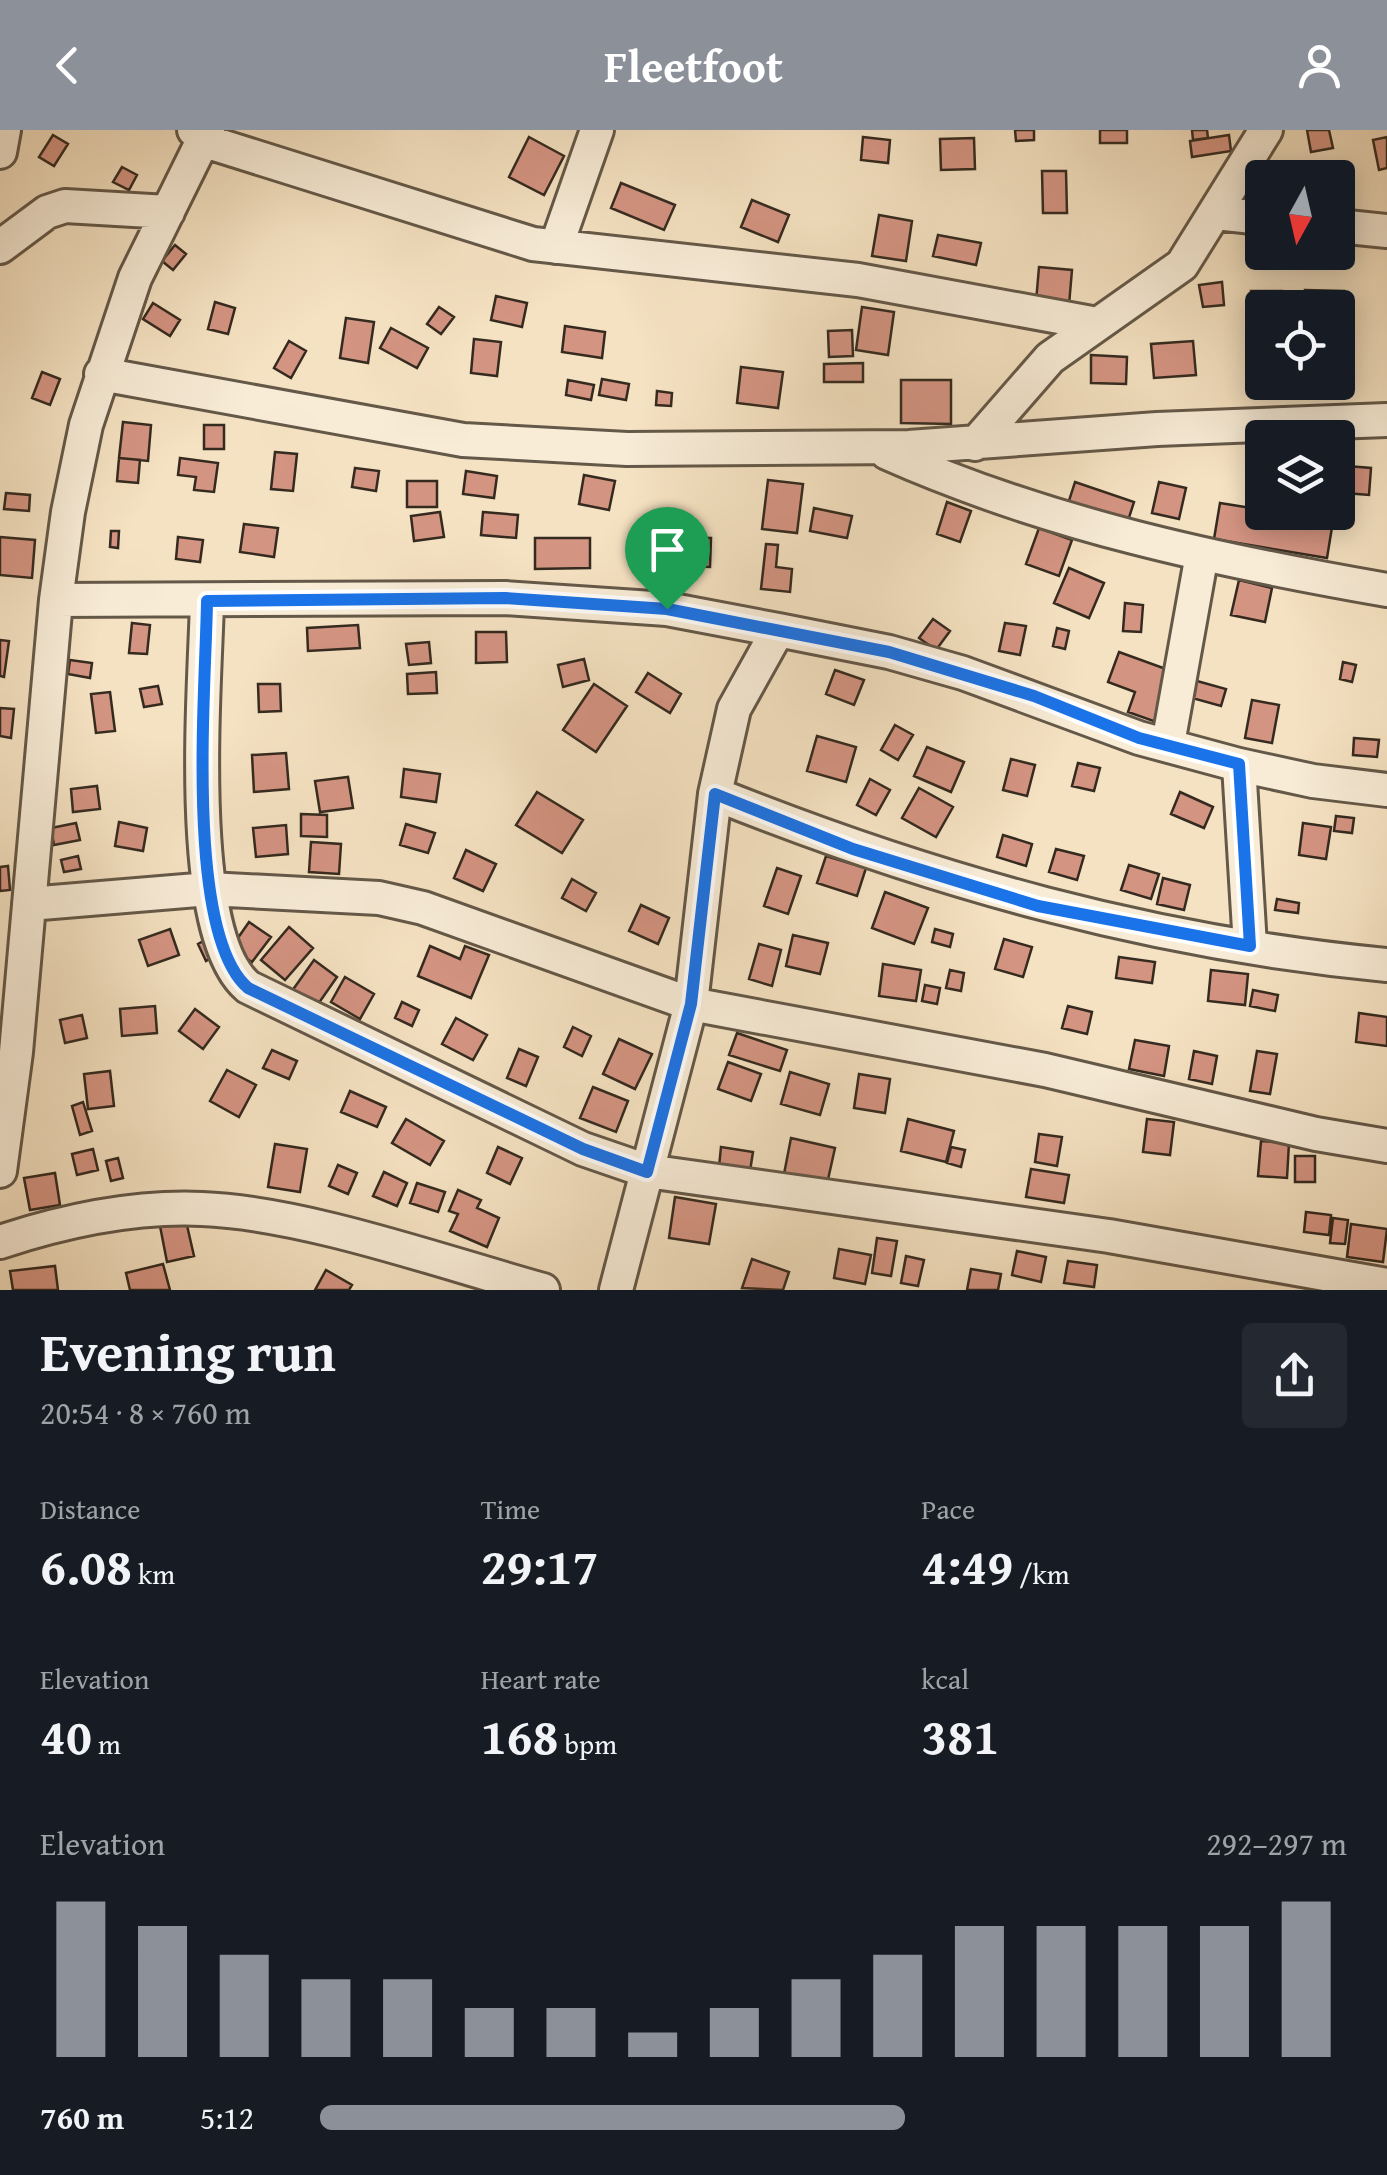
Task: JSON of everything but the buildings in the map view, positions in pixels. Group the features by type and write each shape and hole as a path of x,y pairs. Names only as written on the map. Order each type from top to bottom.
{"street":[{"path":"0,152 4,130"},
{"path":"556,247 596,130"},
{"path":"975,444 1040,367 1182,264 1266,130"},
{"path":"0,1171 68,512 100,374 136,278 202,134 532,244 858,280 1097,324"},
{"path":"0,247 47,212 66,206 168,212"},
{"path":"1216,213 1245,216"},
{"path":"1355,228 1387,231"},
{"path":"100,374 463,440 694,451 975,444 1157,428 1387,420"},
{"path":"876,448 968,488 1108,532 1387,590"},
{"path":"1168,744 1202,554"},
{"path":"56,600 505,598 667,609 889,652 1239,764 1387,790"},
{"path":"207,601 204,806 209,889 224,957 233,975 248,988 583,1149 647,1172 1109,1236 1387,1285"},
{"path":"616,1290 691,1004 715,794 734,709 778,630"},
{"path":"1239,764 1250,946"},
{"path":"715,794 853,849 1038,906 1250,946 1387,965"},
{"path":"29,904 209,889 402,902 691,1004 1045,1070 1316,1134 1387,1146"},
{"path":"0,1242 116,1214 203,1209 334,1234 543,1290"}],"route":[{"path":"505,598 667,609 889,652 1034,696 1139,738 1239,764 1250,946 1038,906 853,849 715,794 691,1004 647,1172 583,1149 355,1042 248,988 233,975 224,957 209,889 204,806 207,601 505,598"}]}
